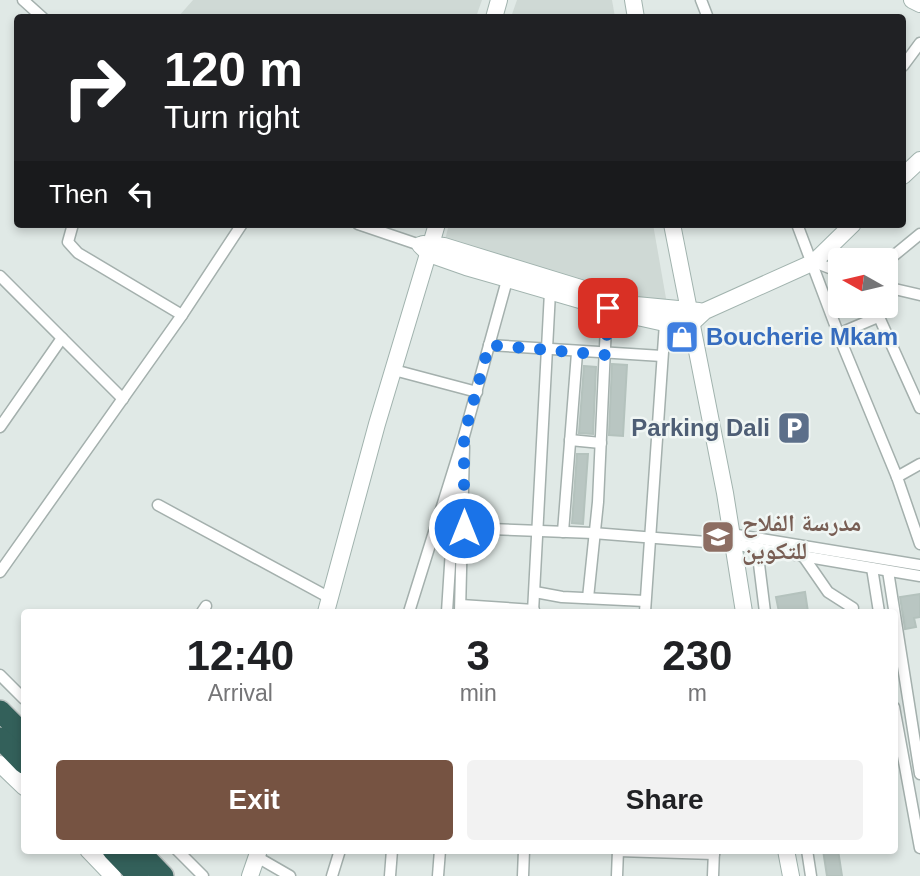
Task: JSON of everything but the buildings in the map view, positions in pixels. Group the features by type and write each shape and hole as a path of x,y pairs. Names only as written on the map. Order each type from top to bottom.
{"highway":[{"path":"0,711 10,752"},
{"path":"117,854 138,876"},
{"path":"142,854 163,876"}],"street":[{"path":"23,0 39,14"},
{"path":"912,0 920,4"},
{"path":"906,62 920,43"},
{"path":"72,228 68,242 78,253 182,315"},
{"path":"0,572 240,228"},
{"path":"370,228 608,302 665,323 694,315 814,262 849,228"},
{"path":"158,505 328,605 427,247 435,228"},
{"path":"673,228 694,315 744,609"},
{"path":"799,228 814,262 838,334 897,477 920,544"},
{"path":"898,252 920,234"},
{"path":"814,262 828,267"},
{"path":"509,273 550,292 694,315"},
{"path":"411,609 426,551 477,392 509,273"},
{"path":"0,275 123,399"},
{"path":"898,290 920,295"},
{"path":"533,609 550,292"},
{"path":"588,598 598,502 608,302"},
{"path":"838,334 866,318"},
{"path":"879,318 920,408"},
{"path":"535,592 645,607 665,323"},
{"path":"0,427 62,338"},
{"path":"489,345 606,355 662,356"},
{"path":"563,532 578,353"},
{"path":"394,370 477,392"},
{"path":"461,609 464,436"},
{"path":"570,440 601,443"},
{"path":"447,609 457,456"},
{"path":"897,477 920,464"},
{"path":"464,528 732,539 920,576"},
{"path":"732,539 757,548 920,565"},
{"path":"757,548 765,609"},
{"path":"426,551 450,556"},
{"path":"801,552 828,592 853,608"},
{"path":"872,568 879,609"},
{"path":"888,571 894,609"},
{"path":"898,633 920,769 900,768"},
{"path":"0,675 21,696"},
{"path":"898,748 900,768 919,841"},
{"path":"10,752 21,780"},
{"path":"92,854 113,876"},
{"path":"181,854 203,876"},
{"path":"250,876 258,854 290,876"},
{"path":"331,876 339,854"},
{"path":"390,876 392,854"},
{"path":"438,876 440,854"},
{"path":"523,876 524,854"},
{"path":"617,876 618,854"},
{"path":"713,876 714,854"},
{"path":"787,854 790,876"},
{"path":"808,854 811,876"}],"shaded area":[{"path":"193,0 482,0 477,14 181,14"},
{"path":"517,0 612,0 614,14 512,14"},
{"path":"448,228 654,228 667,304 444,244"}],"place":[{"name":"Boucherie Mkam","path":"682,337"},
{"name":"Parking Dali","path":"794,428"},
{"name":"مدرسة الفلاح للتكوين","path":"718,537"}],"route":[{"path":"464,528 464,436 489,345 606,355 608,308"}]}
